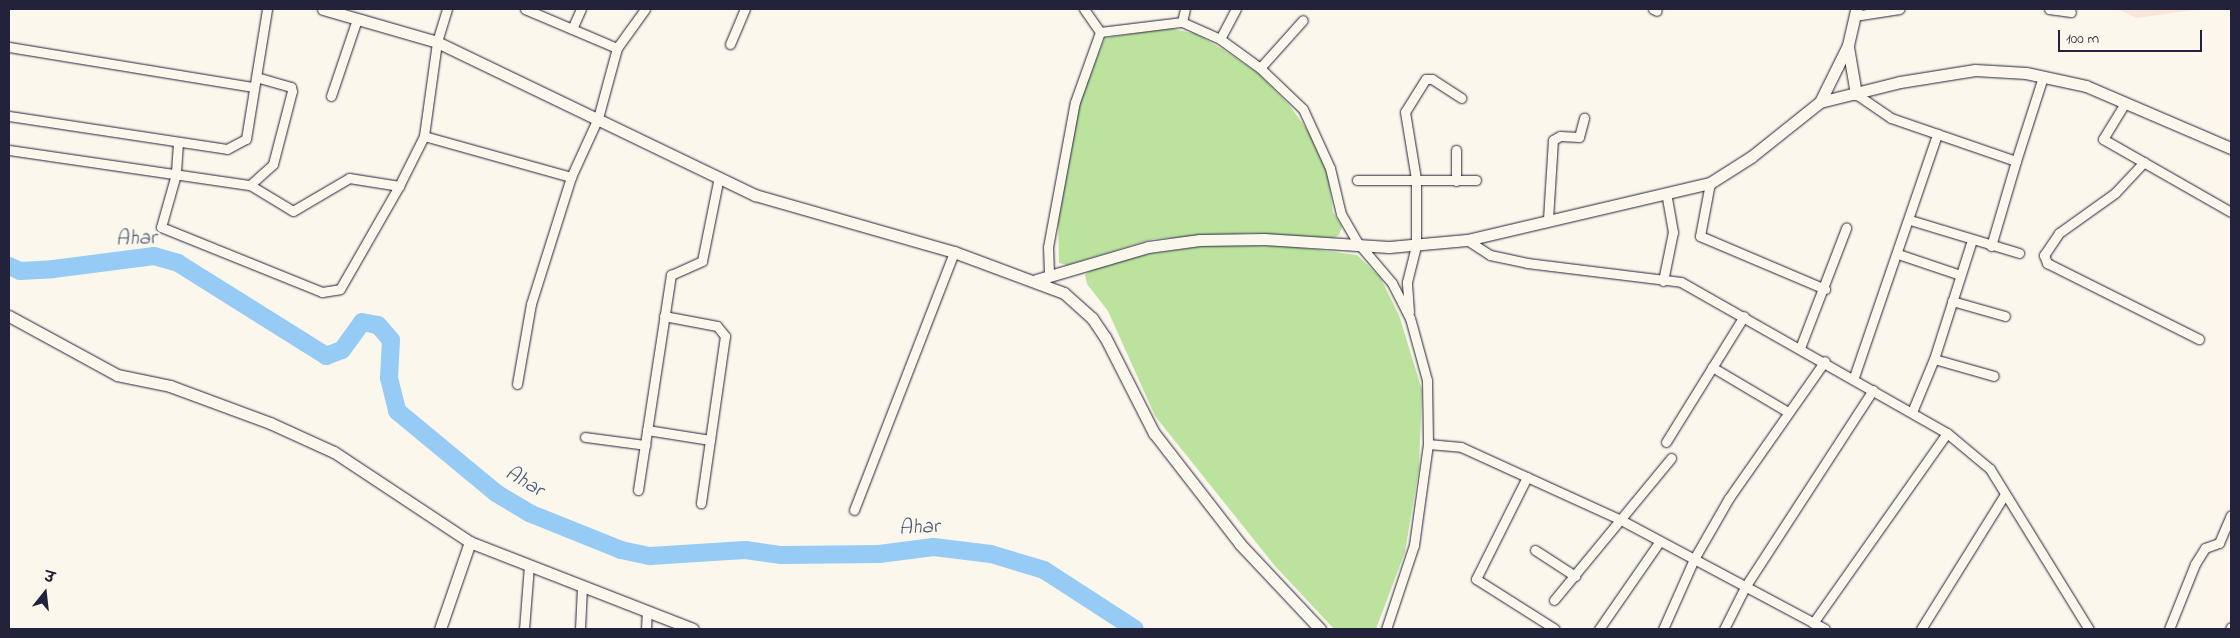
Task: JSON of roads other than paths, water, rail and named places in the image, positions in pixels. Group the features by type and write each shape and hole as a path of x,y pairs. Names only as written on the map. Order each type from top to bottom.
{"street":[{"path":"9,116 227,149 246,139 267,9"},
{"path":"323,9 437,42 756,195 954,252 1036,280 1064,293 1092,318 1154,434 1240,544 1318,629"},
{"path":"178,143 176,174 161,227 322,292 340,289 399,186 424,136 437,42 446,9"},
{"path":"525,9 535,11 617,48"},
{"path":"572,29 581,9"},
{"path":"517,384 531,304 571,177 598,118 617,48 645,9"},
{"path":"730,44 745,9"},
{"path":"1084,9 1100,32"},
{"path":"1182,22 1185,9"},
{"path":"1220,39 1236,9"},
{"path":"1036,280 1050,274 1148,247 1200,240 1416,246 1467,240 1710,184 1751,157 1820,102 1848,45 1856,13 1899,9"},
{"path":"2049,9 2070,12"},
{"path":"331,96 357,19"},
{"path":"1260,68 1303,20"},
{"path":"1100,32 1182,22 1220,39 1260,68 1303,109 1330,168 1341,214 1358,243 1392,283 1410,318"},
{"path":"1050,274 1048,247 1075,102 1100,32"},
{"path":"1848,45 1856,94 1891,118 2016,161"},
{"path":"9,47 254,88"},
{"path":"1820,102 1975,70 2043,77 2086,86 2231,148"},
{"path":"250,185 267,173 276,158 292,91 291,87 256,77"},
{"path":"1991,246 2043,77"},
{"path":"1386,629 1414,545 1428,444 1427,380 1410,318 1407,282 1416,246 1416,179 1404,112 1426,79 1462,98"},
{"path":"2125,103 2103,139 2231,212"},
{"path":"1548,220 1553,140 1560,136 1579,137 1584,118"},
{"path":"1854,377 1910,220 1937,134"},
{"path":"424,136 571,177"},
{"path":"9,150 250,185 293,211 349,178 399,186"},
{"path":"1456,150 1456,181"},
{"path":"2144,162 2115,193 2059,233 2044,255 2047,263 2199,339"},
{"path":"638,490 670,275 702,261 719,177"},
{"path":"1357,180 1476,180"},
{"path":"1710,184 1700,236 1825,289"},
{"path":"1663,281 1673,232 1666,194"},
{"path":"1910,220 2019,253"},
{"path":"1800,348 1825,289 1846,228"},
{"path":"1467,240 1490,255 1527,263 1568,265 1663,281 1681,282 1826,361 1948,432 1990,469 2089,629"},
{"path":"1912,412 1934,359 1972,240"},
{"path":"854,510 954,252"},
{"path":"1898,254 1960,274"},
{"path":"1952,300 2005,316"},
{"path":"9,316 117,374 170,386 270,423 334,452 470,542 693,629"},
{"path":"664,316 723,328 701,502"},
{"path":"1666,442 1744,316"},
{"path":"1934,359 1994,376"},
{"path":"1663,629 1694,559 1729,498 1788,412 1826,361"},
{"path":"1712,367 1788,412"},
{"path":"1724,629 1745,587 1873,390"},
{"path":"647,430 710,440"},
{"path":"1813,623 1948,432"},
{"path":"585,437 645,445"},
{"path":"1428,444 1461,447 1621,520 1825,629"},
{"path":"1554,600 1671,458"},
{"path":"1527,478 1476,579 1555,629"},
{"path":"1922,629 2005,494"},
{"path":"2169,629 2195,564 2205,548 2219,544 2231,515"},
{"path":"1599,629 1660,541"},
{"path":"440,629 470,542"},
{"path":"1535,550 1575,576"},
{"path":"524,629 529,565"},
{"path":"580,629 582,586"},
{"path":"646,629 647,611"}],"waterway":[{"name":"Ahar","path":"9,266 20,271 53,269 154,256 178,263 326,356 342,350 362,322 378,325 391,340 389,378 397,411 496,493 529,513 621,550 650,556 745,550 782,555 879,554 934,547 991,554 1044,570 1135,629"}]}
